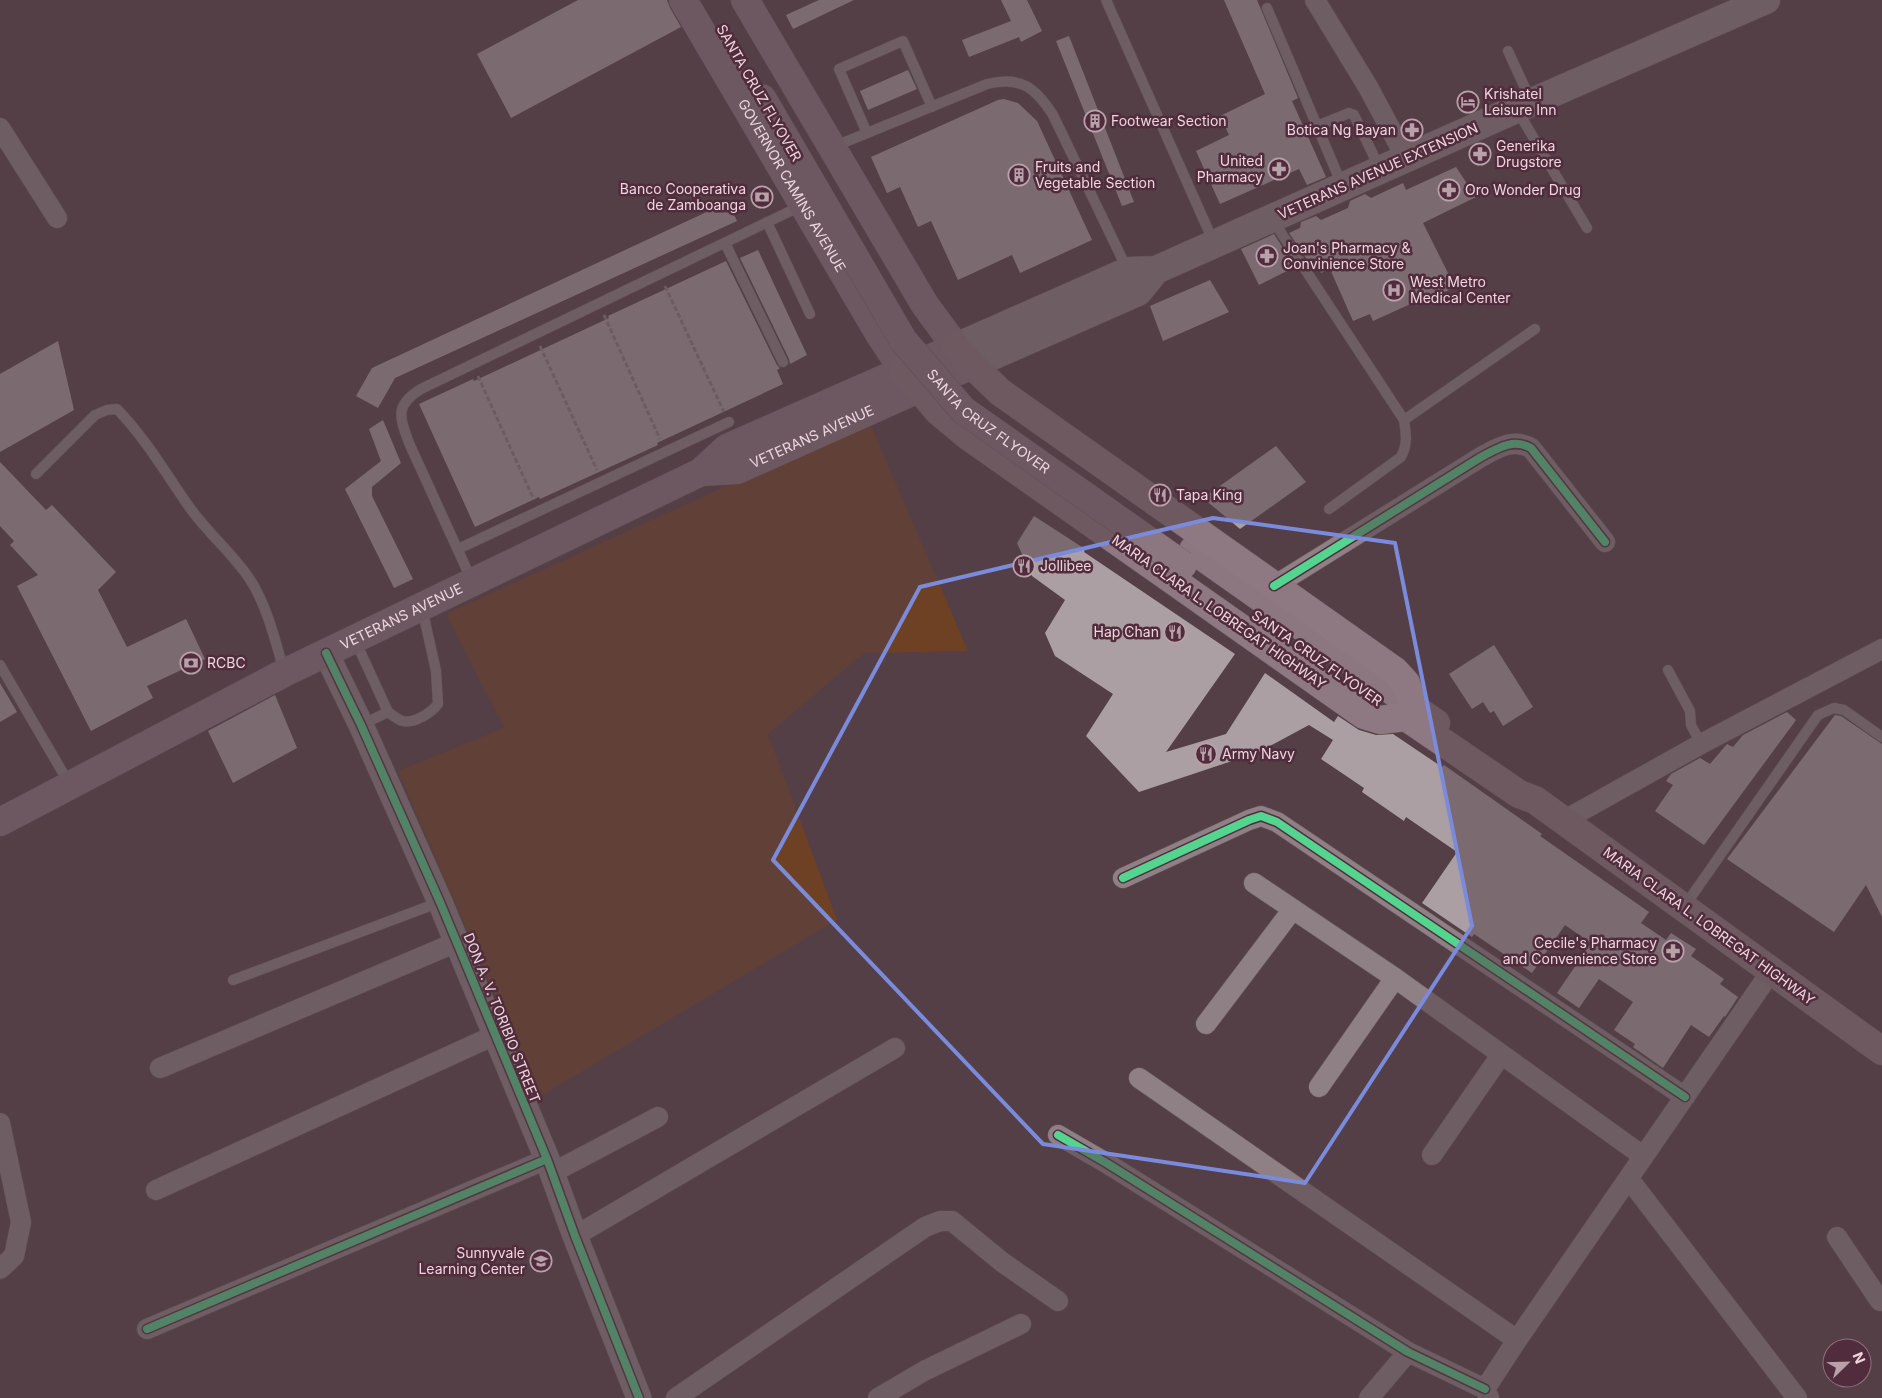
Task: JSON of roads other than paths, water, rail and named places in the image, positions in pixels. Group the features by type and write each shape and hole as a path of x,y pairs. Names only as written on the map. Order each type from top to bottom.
{"highway":[{"path":"964,356 1000,392 1395,671 1406,684 1410,713"},
{"name":"MARIA CLARA L. LOBREGAT HIGHWAY","path":"911,380 951,423 1364,715 1380,720 1410,713 1519,794 1549,810 1882,1051"},
{"path":"990,451 1021,407"},
{"path":"1063,502 1094,458"},
{"path":"1136,554 1167,510"}],"main road":[{"name":"GOVERNOR CAMINS AVENUE","path":"683,0 864,308 911,380"},
{"name":"SANTA CRUZ FLYOVER","path":"704,0 769,94"},
{"name":"SANTA CRUZ FLYOVER","path":"725,0 769,94 903,340 963,410 1188,557 1375,699 1410,713"},
{"path":"745,0 925,306 964,356"},
{"name":"VETERANS AVENUE EXTENSION","path":"964,356 1750,3"},
{"path":"770,148 816,120"},
{"path":"810,216 863,200"},
{"path":"864,308 910,281"},
{"name":"VETERANS AVENUE","path":"0,822 284,673 700,472 728,448 911,380 964,356"}],"street":[{"path":"1315,0 1368,87 1406,158"},
{"path":"0,128 57,218"},
{"path":"1274,586 1481,456 1513,443 1522,443 1531,448 1605,542"},
{"path":"1549,810 1701,744 1882,649"},
{"name":"DON A. V. TORIBIO STREET","path":"326,653 361,725 457,942 550,1166 575,1236 639,1398"},
{"path":"1123,878 1249,820 1261,816 1277,822 1685,1097"},
{"path":"1254,883 1395,978 1643,1156"},
{"path":"1206,1024 1293,909"},
{"path":"160,1068 457,942"},
{"path":"1058,1135 1108,1164 1408,1352 1487,1393 1517,1340 1772,970"},
{"path":"1319,1087 1395,978"},
{"path":"156,1190 495,1035"},
{"path":"575,1236 895,1048"},
{"path":"1432,1155 1502,1055"},
{"path":"1138,1078 1517,1340"},
{"path":"147,1329 550,1166 658,1117"},
{"path":"0,1123 21,1222 14,1256 0,1269"},
{"path":"1629,1178 1797,1398"},
{"path":"676,1398 924,1227 940,1221 952,1221 1002,1262 1058,1301"},
{"path":"1837,1237 1881,1301"},
{"path":"878,1398 924,1371 1021,1324"},
{"path":"1369,1398 1408,1352"}],"lane":[{"path":"1106,0 1214,244"},
{"path":"1267,8 1343,186"},
{"path":"867,133 839,69 903,41 932,107"},
{"path":"1508,51 1524,106 1588,228"},
{"path":"832,147 987,84 1001,81 1017,82 1028,86 1045,103 1053,115 1133,281"},
{"path":"1317,126 1349,113 1354,115 1380,170"},
{"path":"472,582 409,443 400,413 403,404 410,396 767,222 810,216"},
{"path":"1272,218 1404,420 1407,436 1404,452 1401,457 1329,509"},
{"path":"767,222 810,314"},
{"path":"725,243 783,362"},
{"path":"1404,420 1535,329"},
{"path":"36,474 95,415 108,410 117,410 130,423 167,471 198,519 250,580 265,611 284,673"},
{"path":"458,549 729,422"},
{"path":"355,639 388,712 401,721 414,720 434,710 438,704 436,671 422,607"},
{"path":"0,665 70,785"},
{"path":"1668,670 1690,711 1692,725 1701,744"},
{"path":"1683,908 1818,715 1834,708 1844,710 1882,737"},
{"path":"361,725 388,712"},
{"path":"233,980 440,902"}],"place":[{"name":"Krishatel Leisure Inn","path":"1468,102"},
{"name":"Footwear Section","path":"1095,121"},
{"name":"Botica Ng Bayan","path":"1412,130"},
{"name":"Generika Drugstore","path":"1480,154"},
{"name":"United Pharmacy","path":"1279,169"},
{"name":"Fruits and Vegetable Section","path":"1019,175"},
{"name":"Oro Wonder Drug","path":"1449,190"},
{"name":"Banco Cooperativa de Zamboanga","path":"762,197"},
{"name":"Joan's Pharmacy & Convinience Store","path":"1267,256"},
{"name":"West Metro Medical Center","path":"1394,290"},
{"name":"Tapa King","path":"1160,495"},
{"name":"Jollibee","path":"1024,566"},
{"name":"Hap Chan","path":"1175,632"},
{"name":"RCBC","path":"191,663"},
{"name":"Army Navy","path":"1206,754"},
{"name":"Cecile's Pharmacy and Convenience Store","path":"1673,951"},
{"name":"Sunnyvale Learning Center","path":"541,1261"}]}
